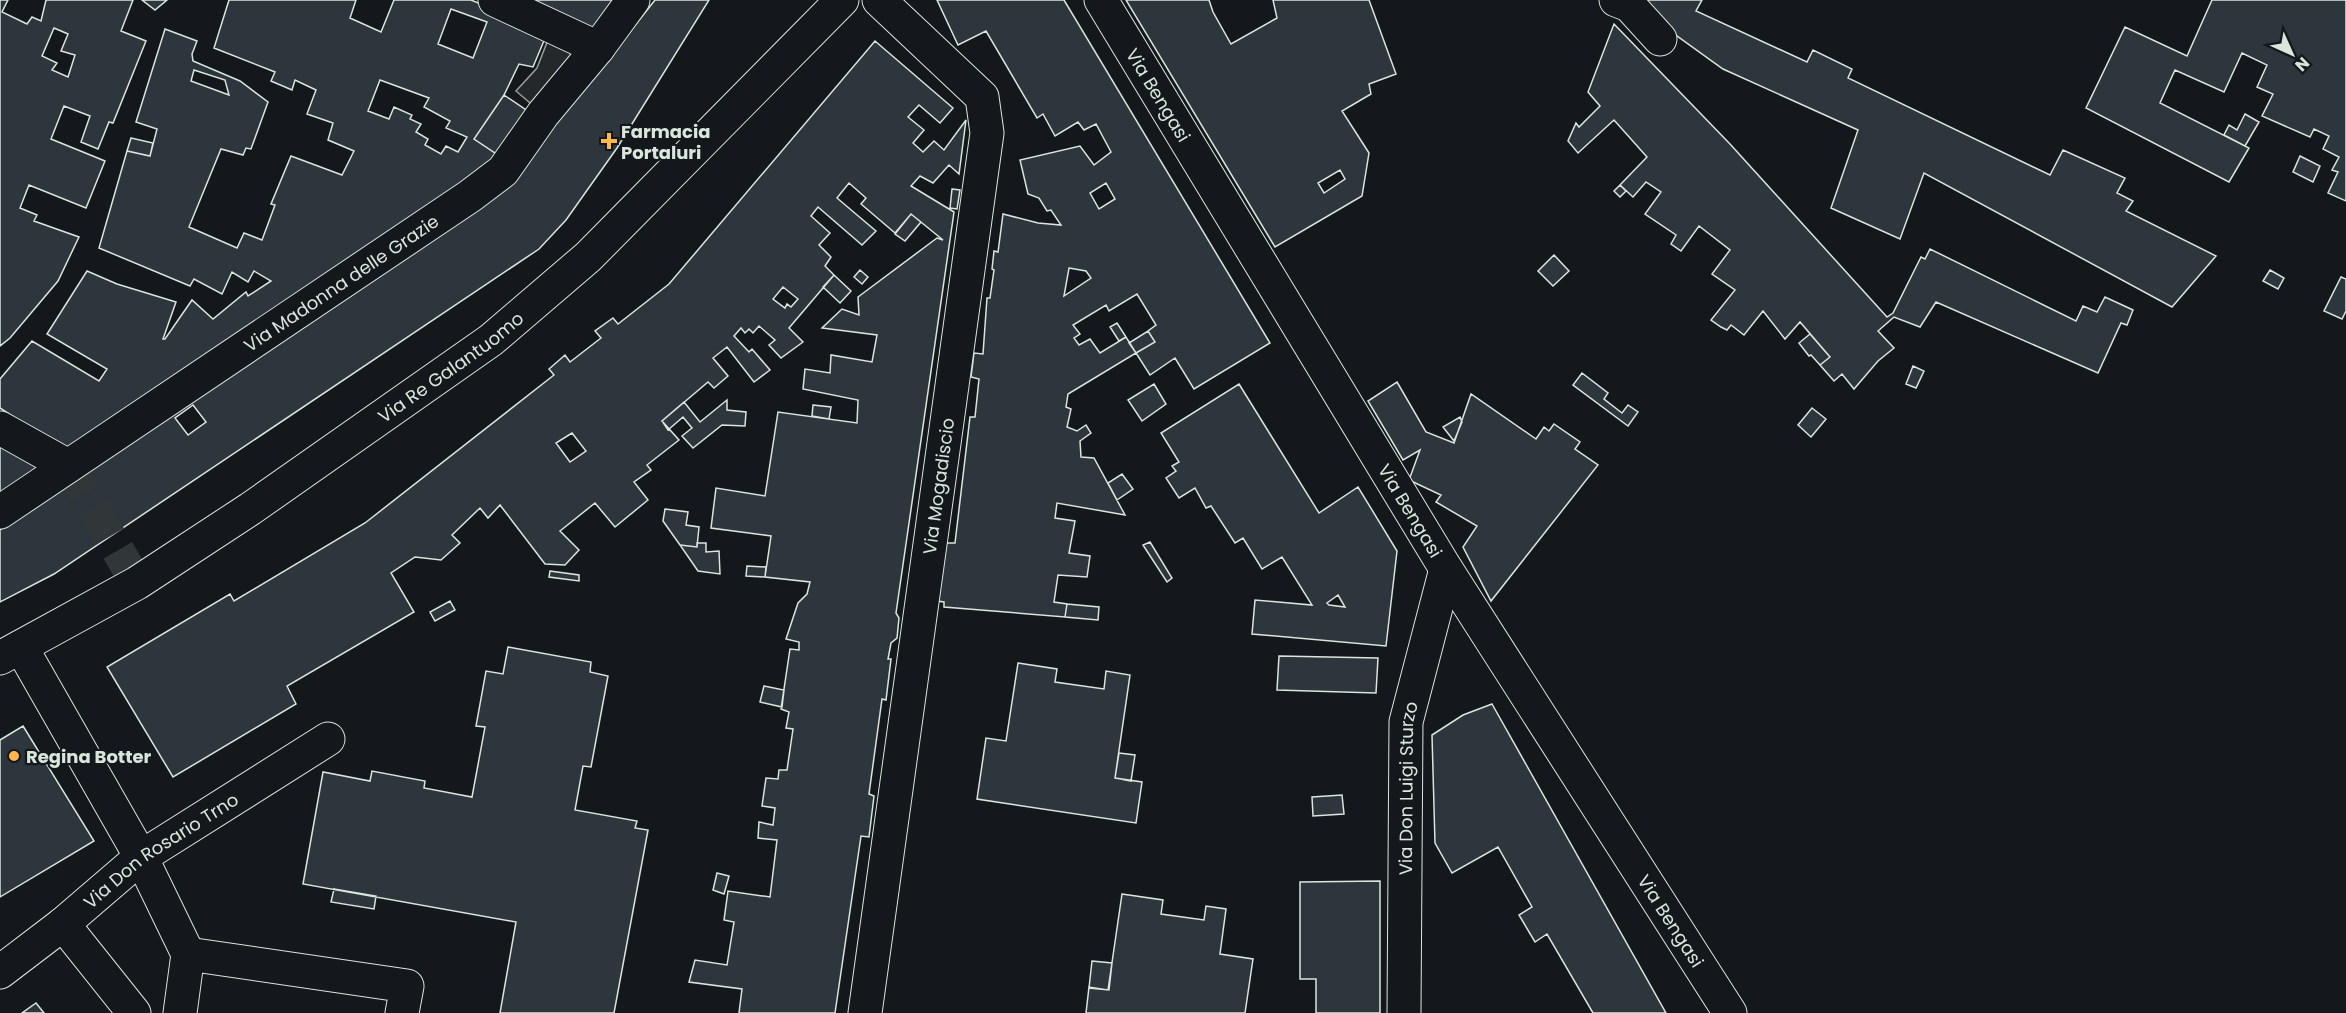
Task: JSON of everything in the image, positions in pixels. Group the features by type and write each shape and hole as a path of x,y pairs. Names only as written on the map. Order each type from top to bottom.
{"street":[{"path":"495,0 598,48"},
{"name":"Via Madonna delle Grazie","path":"0,512 503,171 543,114 598,48 633,0"},
{"name":"Via Re Galantuomo","path":"11,653 137,583 240,516 491,340 588,257 842,0"},
{"name":"Via Mogadiscio","path":"865,1013 987,133 982,97 879,0"},
{"name":"Via Bengasi","path":"1101,0 1446,569 1730,1013"},
{"path":"1616,0 1629,5 1660,39"},
{"path":"0,428 68,466"},
{"name":"Via Don Luigi Sturzo","path":"1404,1013 1406,722 1446,569"},
{"path":"11,653 141,857 188,954 180,1013"},
{"name":"Via Don Rosario Trno","path":"0,972 63,924 141,857 328,739"},
{"path":"63,924 134,1013"},
{"path":"188,954 406,986 402,1013"}],"shaded area":[{"path":"553,27 612,47 543,114 516,91 537,68"}],"building":[{"path":"0,0 8,0 2,12 27,24 32,17 41,21 46,0 133,0 121,31 146,41 113,123 109,122 98,149 81,142 90,116 64,106 51,139 105,161 86,208 29,185 20,208 37,215 34,221 79,237 58,281 10,338 0,346","holes":["54,28 68,34 61,51 75,55 68,77 52,70 57,63 42,56"]},
{"path":"142,0 167,0 155,10"},
{"path":"229,0 356,0 350,18 381,32 394,0 471,0 548,31 533,67 519,64 504,95 474,139 501,157 68,453 0,408 0,379 32,341 99,381 107,369 47,334 87,271 117,284 176,302 163,339 192,300 213,319 246,292 248,296 271,281 254,271 248,282 232,272 222,294 194,279 190,286 99,248 127,151 150,156 157,129 136,122 165,29 197,41 192,54 193,61 240,81 268,102 251,149 246,148 243,155 221,149 189,227 237,248 244,233 262,240 275,205 271,204 291,156 342,175 354,151 328,140 333,123 307,114 316,90 295,80 292,90 271,81 275,72 214,48","holes":["451,9 487,22 473,58 438,44","194,70 225,80 229,95 191,81","380,80 429,98 424,107 450,121 446,128 467,137 458,152 446,146 441,154 425,145 428,139 416,132 421,124 410,119 412,115 394,107 389,119 368,111"]},
{"path":"523,0 624,0 600,33"},
{"path":"655,0 709,0 617,148 566,220 539,249 54,574 0,602 0,530 329,307 614,52","holes":["193,405 206,422 188,435 175,418"]},
{"path":"937,0 1064,0 1270,343 1194,389 1175,358 1150,375 1136,353 1068,394 1066,407 1071,409 1067,427 1077,431 1086,425 1091,433 1080,441 1081,457 1094,458 1125,515 1057,503 1055,518 1075,521 1069,553 1090,556 1087,577 1058,575 1054,602 1067,604 1065,617 944,607 944,602 937,601 945,543 955,543 970,417 975,417 979,379 971,377 974,353 983,354 987,298 990,298 994,251 998,252 1003,214 1038,223 1061,225 1051,210 1047,211 1039,198 1028,194 1020,160 1080,146 1094,165 1111,152 1096,124 1084,130 1078,122 1055,136 1043,114 1037,118 986,31 958,45","holes":["1106,183 1115,199 1099,209 1090,193","1069,268 1086,271 1091,278 1064,296","1137,294 1156,325 1148,331 1155,342 1136,353 1126,337 1100,353 1090,339 1079,345 1074,338 1080,334 1073,325 1106,305 1109,311"]},
{"path":"1126,0 1209,0 1231,44 1277,18 1273,0 1369,0 1396,74 1369,84 1371,94 1342,111 1369,153 1362,196 1275,247","holes":["1340,170 1345,179 1324,193 1318,183"]},
{"path":"1627,0 1702,0 1696,11 1807,62 1813,50 1852,69 1848,78 2050,175 2063,150 2125,178 2117,193 2133,201 2126,211 2216,256 2172,307 1924,173 1900,239 1831,208 1858,130 1723,69"},
{"path":"2212,0 2346,0 2346,201 2328,193 2338,172 2332,170 2339,157 2323,149 2329,136 2314,129 2310,137 2262,116 2273,94 2257,87 2267,65 2242,53 2224,92 2175,70 2160,103 2249,148 2229,182 2086,108 2125,27 2187,56"},
{"path":"1614,24 1730,144 1887,317 1893,313 1921,257 1925,259 1930,249 2076,321 2083,306 2097,312 2105,297 2133,310 2127,325 2121,323 2098,373 1936,302 1920,327 1894,317 1878,331 1894,348 1878,361 1854,389 1842,374 1834,381 1820,365 1830,357 1800,322 1785,339 1763,311 1744,335 1731,325 1727,330 1711,320 1735,290 1712,274 1730,250 1699,226 1681,251 1671,244 1676,235 1645,214 1661,192 1646,182 1633,197 1620,185 1647,157 1614,120 1578,153 1568,141 1576,123 1579,127 1600,106 1588,92"},
{"path":"875,41 953,108 940,123 919,105 908,117 924,130 913,143 923,152 934,141 944,150 966,120 959,174 949,165 933,183 920,176 911,186 954,212 896,613 899,618 897,638 891,643 888,659 891,659 886,700 882,699 869,794 874,796 869,837 861,836 835,1013 739,1013 742,989 689,982 695,960 727,965 734,922 724,920 728,891 770,897 777,840 758,838 759,822 773,825 775,808 762,806 766,778 778,779 779,770 787,770 793,729 786,728 789,712 781,709 790,649 799,650 799,642 786,639 798,603 807,594 810,582 765,577 771,536 711,528 716,488 765,496 778,412 857,423 858,400 803,389 805,369 830,373 831,355 872,362 877,335 822,328 842,309 859,315 858,297 937,238 943,240 911,214 895,233 861,204 866,198 849,183 837,198 876,231 862,245 818,207 811,216 830,233 819,245 831,257 825,266 834,275 789,328 803,342 781,358 769,345 775,340 759,326 753,333 749,329 745,333 741,328 734,336 749,352 752,349 770,370 754,382 727,347 713,358 728,376 714,388 708,382 662,421 679,440 647,465 651,470 634,482 648,500 615,527 595,503 560,531 579,550 565,565 545,564 500,505 488,518 480,508 452,535 460,543 441,560 415,557 391,573 414,612 287,686 296,704 173,777 107,667 230,594 234,601 365,523 554,375 549,369 565,355 570,362 601,338 595,331 613,318 618,324 669,284","holes":["783,287 798,299 791,307 787,304 785,308 773,299","572,433 586,451 570,462 556,443"]},
{"path":"504,95 532,114 501,157 474,139"},
{"path":"2245,114 2259,122 2245,146 2224,135 2229,125 2237,130"},
{"path":"131,138 153,143 150,156 127,151"},
{"path":"2300,156 2320,166 2313,182 2293,172"},
{"path":"1620,185 1626,191 1620,197 1614,191"},
{"path":"952,189 960,190 957,209 950,208"},
{"path":"911,214 921,222 905,241 895,234"},
{"path":"1554,255 1569,271 1553,286 1538,271"},
{"path":"860,270 868,277 862,284 854,277"},
{"path":"2270,270 2284,278 2278,289 2263,281"},
{"path":"834,275 851,291 840,303 823,287"},
{"path":"2341,277 2346,279 2346,311 2342,319 2324,311"},
{"path":"1117,323 1126,337 1119,341 1110,327"},
{"path":"1148,331 1155,342 1136,353 1129,343"},
{"path":"1810,334 1830,357 1820,365 1799,343"},
{"path":"1913,366 1924,371 1916,388 1906,384"},
{"path":"1582,373 1608,393 1604,399 1622,413 1628,405 1638,412 1628,426 1573,385"},
{"path":"1397,382 1426,432 1454,443 1471,394 1536,439 1544,427 1549,431 1554,424 1580,442 1575,449 1598,465 1491,601 1463,547 1477,526 1436,502 1441,495 1409,480 1420,450 1403,460 1368,401"},
{"path":"1154,384 1166,404 1142,421 1128,400"},
{"path":"1239,384 1319,513 1358,487 1397,551 1386,646 1252,634 1255,600 1312,605 1282,557 1262,569 1243,538 1235,543 1211,506 1206,508 1195,488 1179,498 1166,478 1176,471 1172,466 1179,462 1161,433","holes":["1338,595 1345,607 1329,605 1327,603"]},
{"path":"727,400 727,410 746,412 745,426 722,425 693,448 682,436 692,428 683,417 668,430 662,421 684,402 700,422"},
{"path":"813,405 831,407 829,419 812,416"},
{"path":"1812,408 1826,419 1811,437 1798,425"},
{"path":"1460,417 1462,422 1454,441 1443,427"},
{"path":"0,443 46,472 0,498"},
{"path":"1122,474 1133,489 1117,500 1108,483"},
{"path":"665,509 688,512 686,525 699,527 697,547 680,545 663,521"},
{"path":"1150,542 1172,578 1167,582 1143,545"},
{"path":"697,543 706,543 706,552 719,551 720,574 698,571 680,545 697,547"},
{"path":"747,566 766,567 765,577 746,576"},
{"path":"550,571 579,575 579,581 549,577"},
{"path":"450,601 455,610 435,621 430,612"},
{"path":"1067,604 1099,607 1098,620 1065,617"},
{"path":"508,647 591,662 590,672 608,676 591,767 583,766 575,810 637,821 635,828 648,830 614,1013 500,1013 516,922 303,884 323,772 370,781 372,771 425,781 424,788 472,797 485,727 476,726 486,671 503,674"},
{"path":"1279,656 1378,658 1376,693 1277,690"},
{"path":"1018,663 1057,669 1055,682 1104,689 1106,671 1130,675 1115,778 1142,782 1136,823 977,799 986,738 1006,741"},
{"path":"764,686 784,690 782,707 760,702"},
{"path":"1492,704 1666,1013 1593,1013 1547,934 1535,942 1519,915 1532,907 1498,847 1452,873 1435,843 1432,735 1463,715"},
{"path":"23,726 94,841 0,897 0,740"},
{"path":"1119,753 1135,755 1131,781 1115,778"},
{"path":"1342,795 1344,814 1313,816 1312,797"},
{"path":"717,873 729,876 724,894 713,890"},
{"path":"1380,881 1380,1013 1316,1013 1316,979 1300,979 1300,882"},
{"path":"334,889 376,896 374,909 331,902"},
{"path":"1122,894 1163,900 1161,914 1204,920 1206,906 1226,909 1220,954 1253,959 1245,1013 1086,1013 1089,987 1108,990"},
{"path":"1092,961 1112,963 1109,990 1089,988"},
{"path":"36,1003 44,1013 22,1013"}],"tunnel":[{"path":"68,466 137,583"}],"place":[{"name":"Farmacia Portaluri","path":"609,141"},
{"name":"Regina Botter","path":"14,756"}]}
